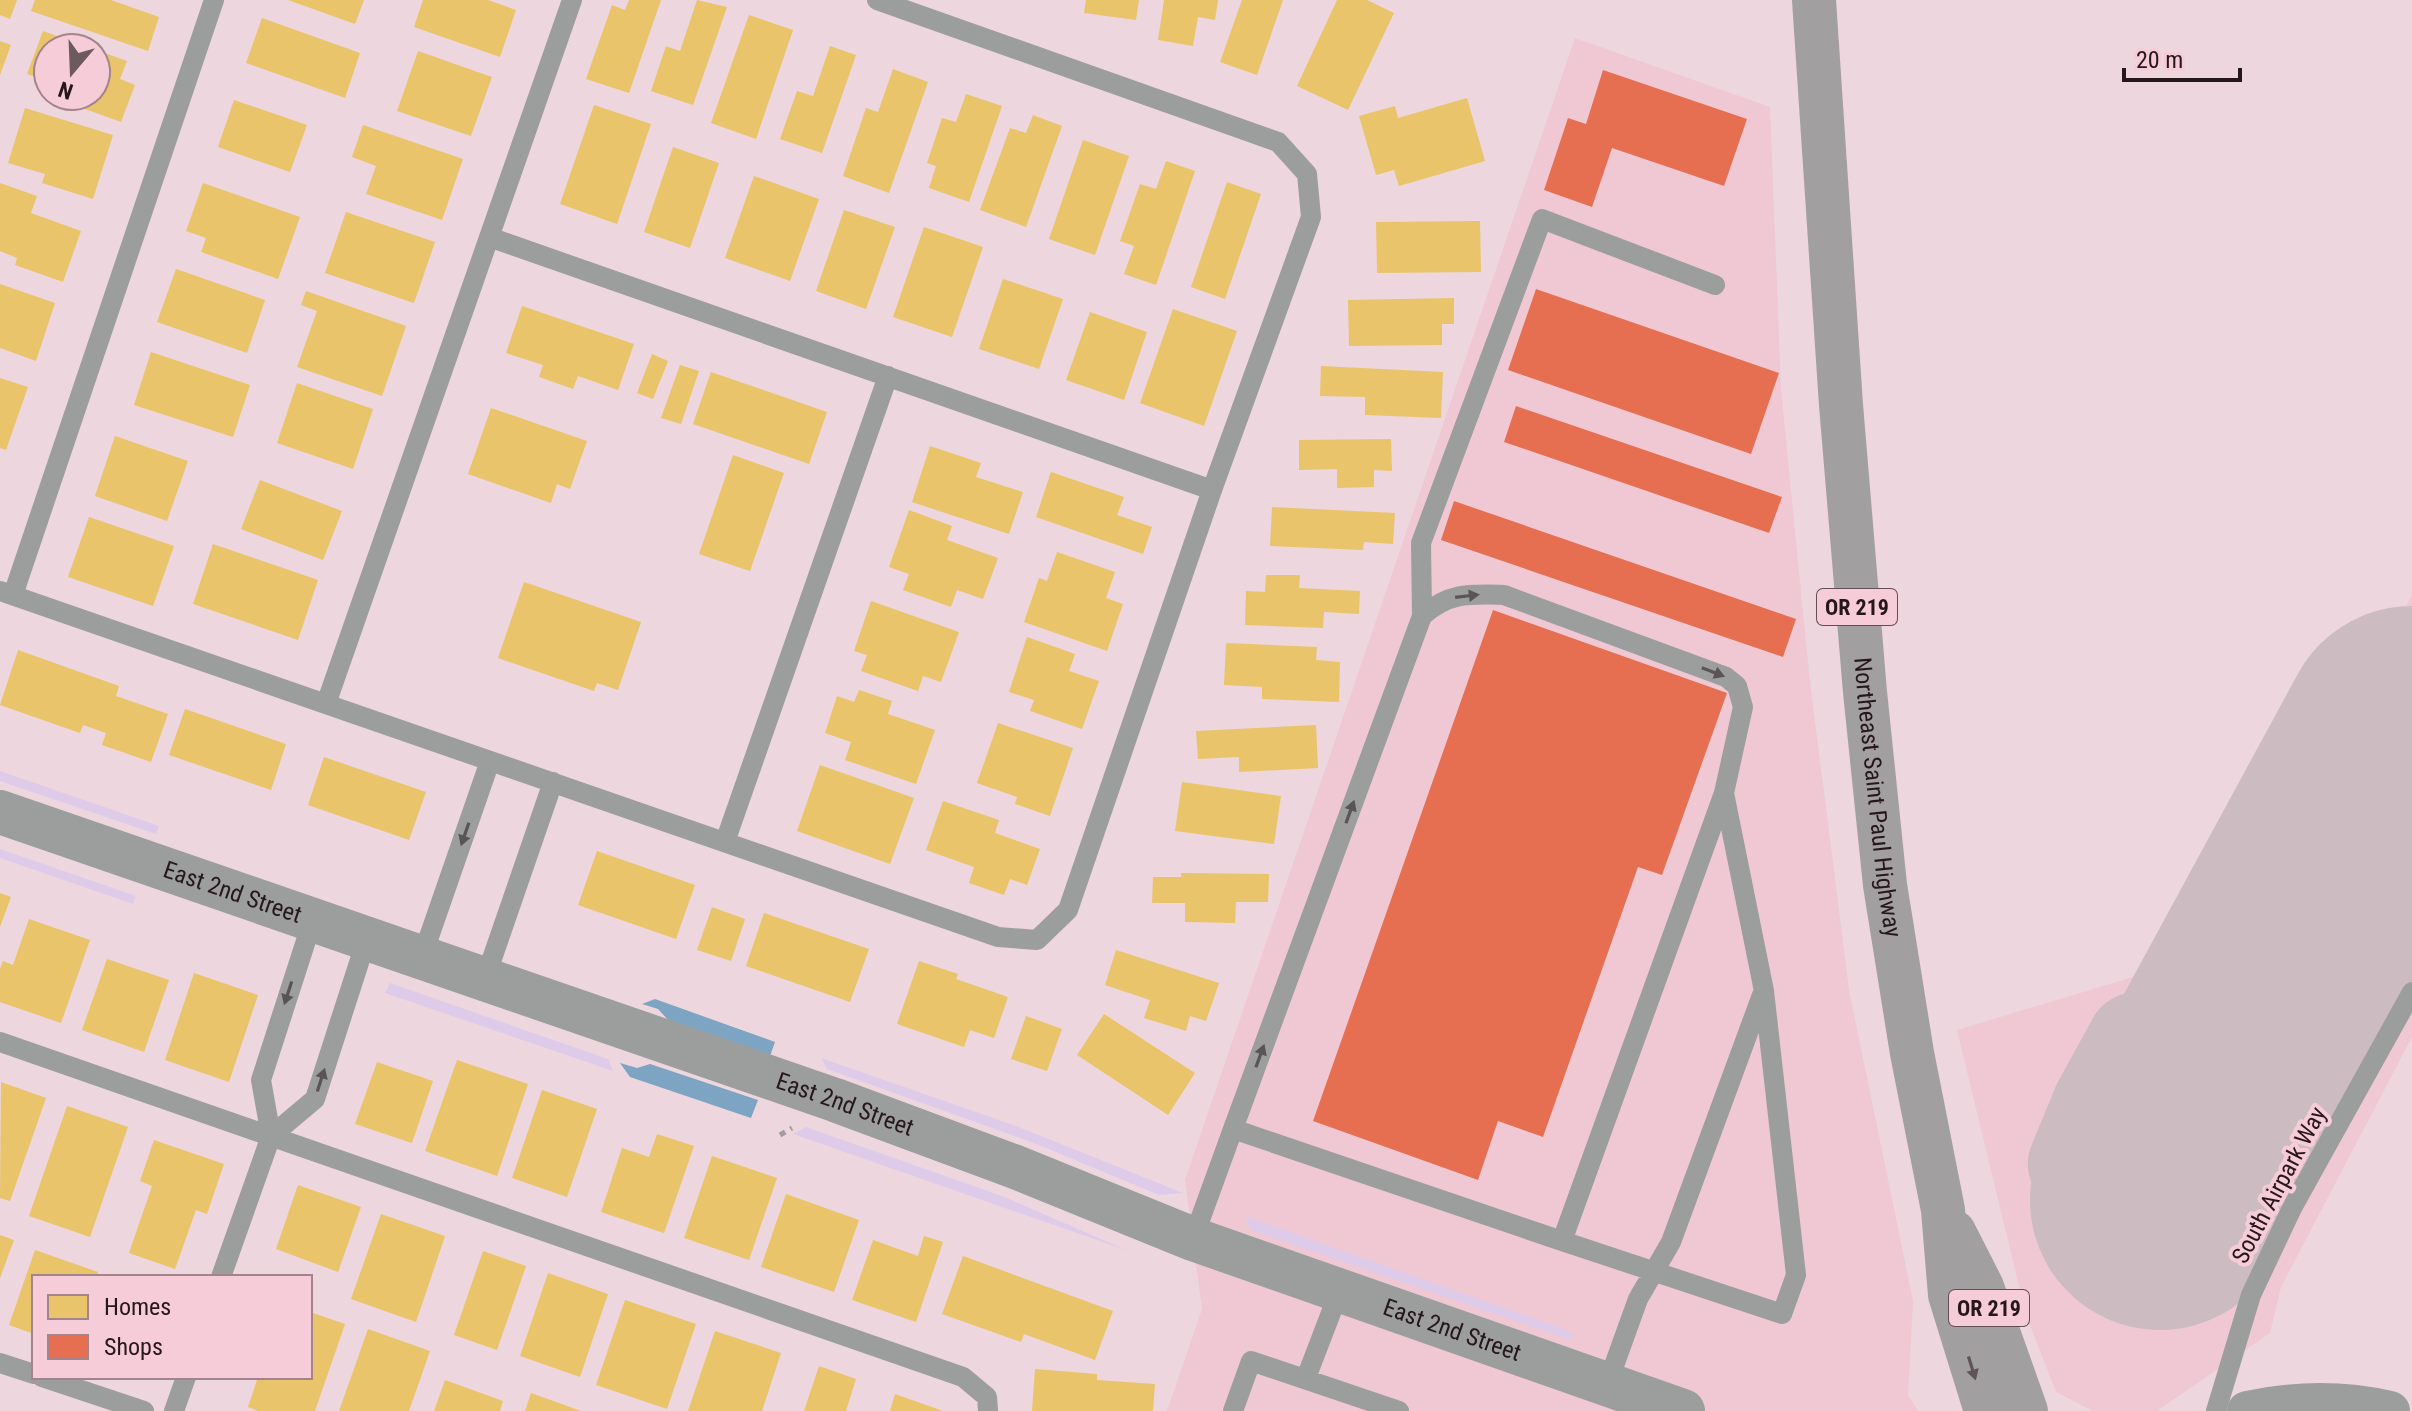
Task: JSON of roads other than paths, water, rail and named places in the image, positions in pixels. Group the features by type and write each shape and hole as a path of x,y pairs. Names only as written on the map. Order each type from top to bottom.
{"main road":[{"name":"Northeast Saint Paul Highway","path":"1814,0 1841,405 1885,885 1912,1053 1943,1210"},
{"name":"OR 219","path":"1943,1210 1950,1295 1986,1411"},
{"name":"OR 219","path":"1943,1210 1982,1287 2026,1411"}],"street":[{"name":"East 2nd Street","path":"0,812 850,1105 1594,1392 1683,1411"},
{"path":"2247,1411 2273,1405 2364,1405 2390,1411"}],"lane":[{"path":"214,0 6,593 998,937 1037,940 1068,910 1212,490 1311,217 1307,174 1278,142 877,0"},
{"path":"326,704 572,0"},
{"path":"1193,1239 1422,616 1421,543 1542,219 1715,285"},
{"path":"489,237 1212,490"},
{"path":"725,842 888,376"},
{"path":"1422,616 1437,602 1467,594 1504,595 1726,677 1737,686 1743,707 1724,793 1562,1241"},
{"path":"422,957 490,761"},
{"path":"485,979 553,782"},
{"path":"1233,1129 1782,1314 1796,1275 1764,991 1724,793"},
{"path":"222,1275 271,1136 261,1080 313,919"},
{"path":"271,1136 315,1099 367,938"},
{"path":"1594,1392 1638,1299 1671,1242 1764,991"},
{"name":"South Airpark Way","path":"2216,1411 2251,1295 2292,1208 2412,992"},
{"path":"0,1042 963,1377 987,1397 988,1411"},
{"path":"1306,1378 1339,1292"},
{"path":"1233,1411 1251,1361 1399,1411"},
{"path":"0,1363 32,1373"},
{"path":"48,1379 144,1411"},
{"path":"174,1411 185,1379"}],"water":[{"path":"655,999 775,1042 770,1056 669,1021 658,1009 642,1004"},
{"path":"620,1063 637,1068 650,1064 758,1100 751,1118 630,1077"}]}
